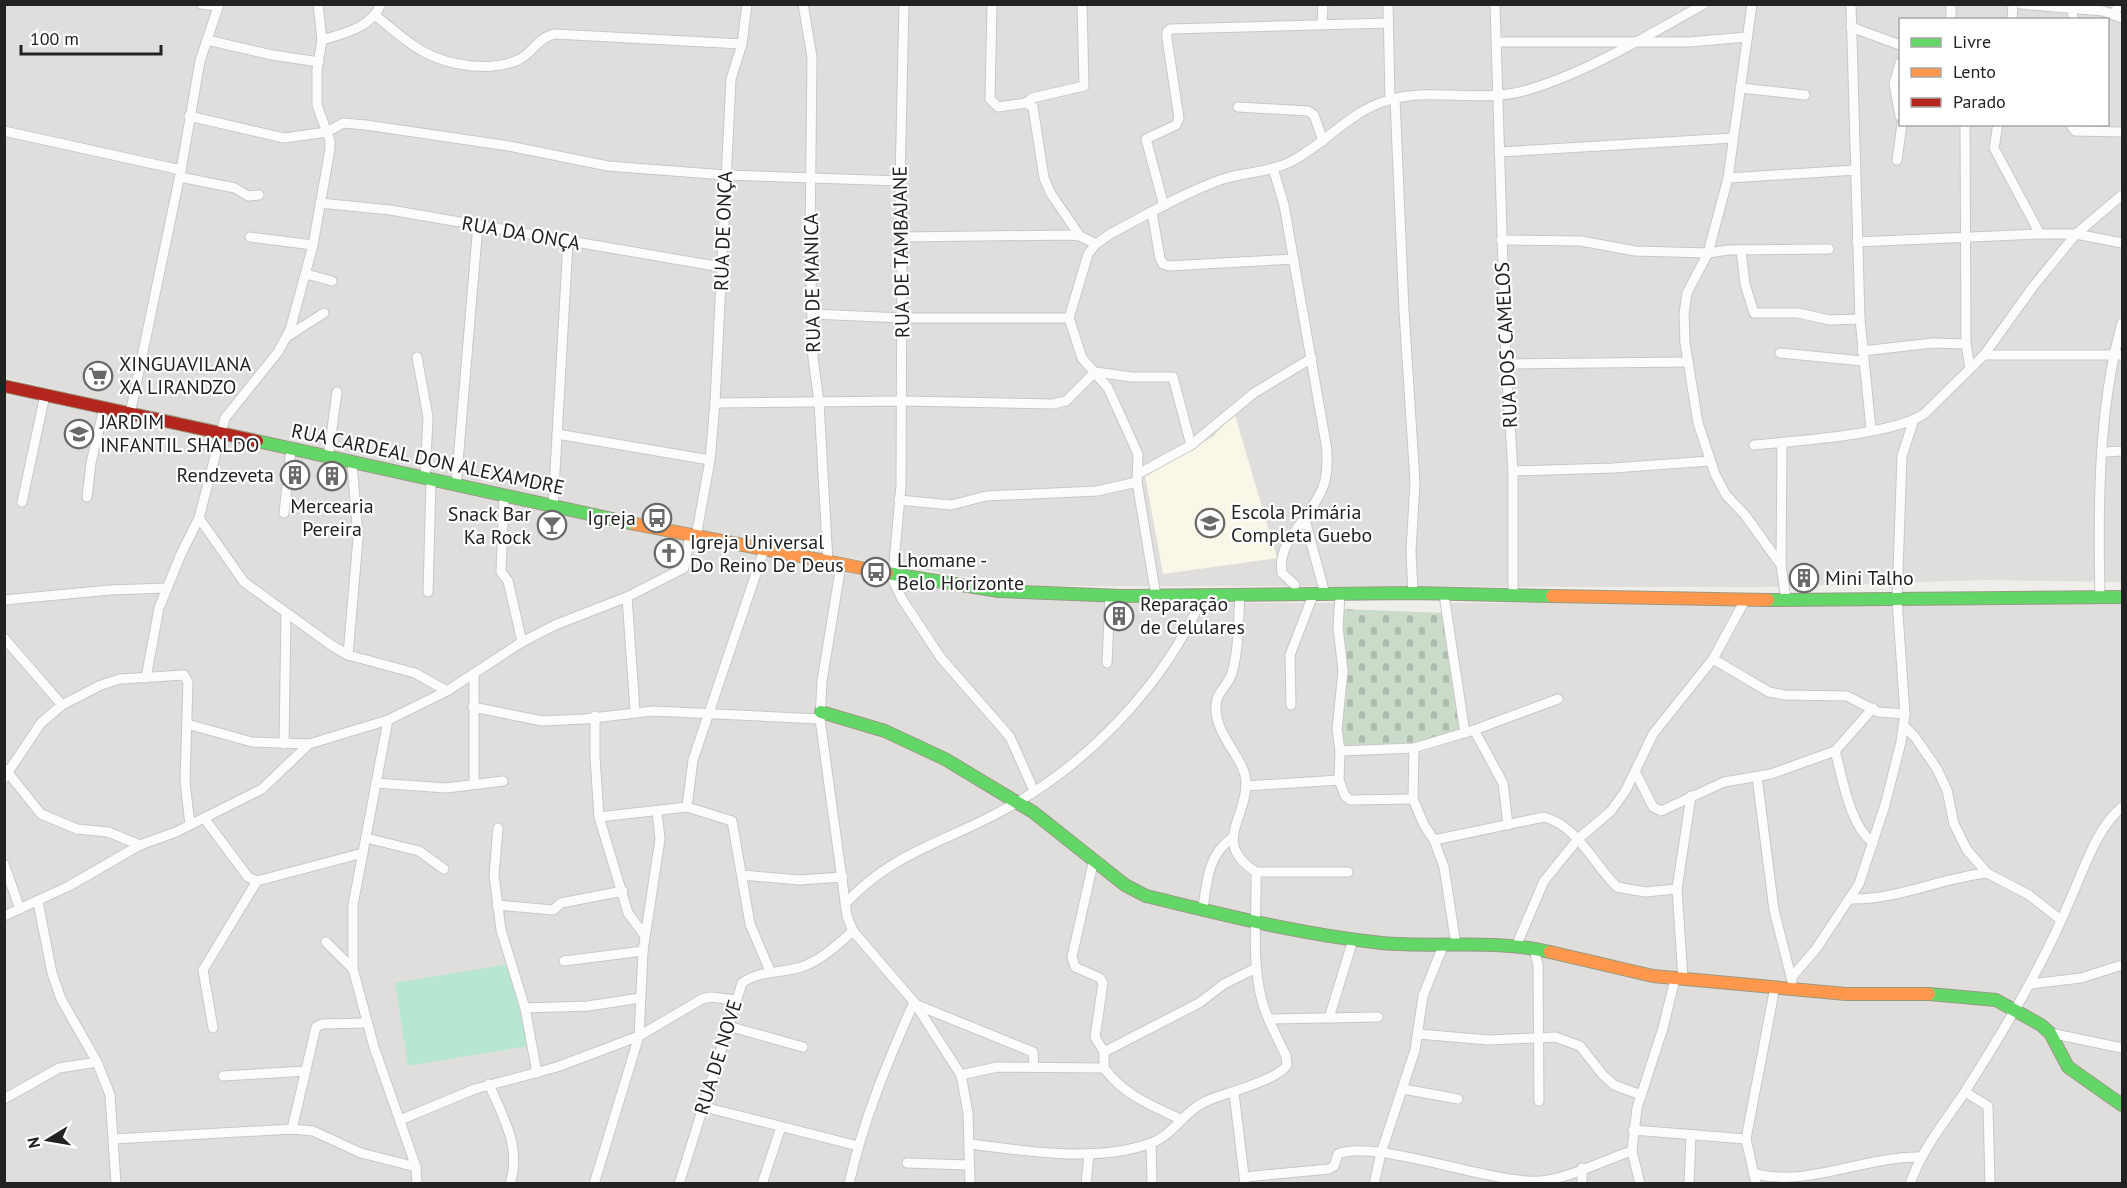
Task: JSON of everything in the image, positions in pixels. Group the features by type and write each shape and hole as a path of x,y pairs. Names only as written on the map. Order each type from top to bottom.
{"street":[{"path":"130,414 181,174 189,116 207,40 219,5 201,4"},
{"path":"146,678 159,608 199,518 220,434 232,407 278,352 286,338 306,274 330,149 327,132 320,120 317,105 322,39 318,4"},
{"path":"322,39 361,27 376,16 381,4"},
{"name":"RUA DE ONÇA","path":"627,597 684,568 710,460 715,403 730,79 742,44 747,4"},
{"name":"RUA DE MANICA","path":"803,4 812,57 813,358 835,564 822,681 821,716 845,904 853,931"},
{"name":"RUA DE TAMBAJANE","path":"892,574 902,401 900,181 904,4"},
{"path":"992,4 990,99 998,107 1026,103 1032,98 1084,86 1082,4"},
{"path":"1322,24 1323,4"},
{"path":"1388,4 1415,482 1411,551 1413,593"},
{"name":"RUA DOS CAMELOS","path":"1495,4 1498,42 1501,240 1513,471 1513,595"},
{"path":"1156,596 1137,478 1138,454 1108,388 1082,358 1069,318 1078,280 1088,254 1096,244 1152,212 1217,181 1273,168 1308,152 1339,126 1365,109 1393,99 1458,94 1517,93 1558,78 1639,40 1704,4"},
{"path":"1752,4 1728,178 1708,253 1687,293 1683,314 1698,423 1710,461 1726,495 1745,515 1781,565"},
{"path":"1851,4 1860,319 1871,429"},
{"path":"2021,4 2103,11 2122,18"},
{"path":"2113,14 2120,4"},
{"path":"376,16 424,52 454,62 482,67 518,60 544,37 555,34 742,44"},
{"path":"1164,206 1146,139 1176,125 1179,118 1167,32 1179,27 1388,23"},
{"path":"1851,27 1899,45"},
{"path":"1498,42 1639,40 1689,42 1747,37"},
{"path":"207,40 272,55 319,62"},
{"path":"1899,66 1894,84 1899,111"},
{"path":"1740,88 1805,95"},
{"path":"1026,103 1033,107 1044,178 1051,194 1080,236"},
{"path":"1238,107 1308,111 1314,116 1323,141"},
{"path":"189,116 274,137 327,132 342,123 508,146 578,161 725,175 900,181"},
{"path":"1897,160 1902,126"},
{"path":"1965,126 1966,344 1970,368"},
{"path":"1998,126 1994,148 2040,234"},
{"path":"2071,126 2075,131 2122,132"},
{"path":"4,130 235,188 248,196 259,195"},
{"path":"1499,152 1733,138"},
{"path":"1273,168 1284,205 1327,450 1327,472 1323,487 1305,520 1282,548 1280,563 1282,573 1294,585"},
{"path":"1728,178 1856,170"},
{"path":"1754,445 1913,422 1933,406 1984,355 2032,288 2076,234 2122,195"},
{"name":"RUA DA ONÇA","path":"320,203 390,210 478,224 568,242 722,267"},
{"path":"1152,212 1160,258 1163,264 1169,266 1294,259"},
{"path":"456,486 478,224"},
{"path":"1857,242 1967,236 2076,234 2122,243"},
{"path":"902,237 1080,236 1096,244"},
{"path":"250,237 313,245"},
{"path":"1501,240 1581,241 1635,250 1708,253 1742,250 1828,249"},
{"path":"553,507 568,242"},
{"path":"1742,250 1745,284 1754,314 1798,313 1830,320 1860,319"},
{"path":"306,274 332,281"},
{"path":"286,338 324,313"},
{"path":"812,314 903,318 1069,318"},
{"path":"2100,596 2099,546 2103,452 2122,323"},
{"path":"1780,353 1862,356 1933,343 1966,344"},
{"path":"1984,355 2118,356"},
{"path":"417,357 428,417 428,592"},
{"path":"898,500 951,506 986,496 1097,491 1137,478 1191,445 1254,393 1312,358"},
{"path":"1506,364 1688,362"},
{"path":"715,403 902,401 1053,404 1066,401 1095,372"},
{"path":"1095,372 1132,377 1173,377 1191,445"},
{"name":"RUA CARDEAL DON ALEXAMDRE","path":"4,386 553,507 892,574"},
{"path":"328,458 337,392"},
{"path":"22,502 49,395"},
{"path":"87,497 104,408"},
{"path":"1792,983 1859,884 1901,742 1905,714 1897,600 1902,456 1913,422"},
{"path":"557,434 710,460"},
{"path":"1782,442 1781,565 1786,600"},
{"path":"284,513 291,449"},
{"path":"2103,452 2122,452"},
{"path":"1513,471 1612,468 1710,461"},
{"path":"348,655 358,538 352,463"},
{"path":"504,496 501,572 508,581 522,642"},
{"path":"199,518 244,582 286,613 348,655 416,673 447,692"},
{"path":"1291,705 1290,655 1319,595 1305,520"},
{"path":"687,807 693,760 764,550"},
{"path":"892,574 999,591 1110,596 1413,593 1745,600 2122,597"},
{"path":"892,574 915,620 940,658 1010,736 1034,790"},
{"path":"4,600 99,591 166,588"},
{"path":"1203,908 1212,861 1222,845 1232,837 1246,786 1238,758 1221,733 1215,703 1231,677 1236,660 1240,595"},
{"path":"1340,595 1338,627 1343,670 1337,729 1340,751 1339,780 1345,796 1350,800 1413,800"},
{"path":"1444,595 1470,732 1503,783 1508,825"},
{"path":"1107,663 1110,596"},
{"path":"845,904 881,870 911,852 1016,804 1076,761 1137,700 1166,663 1191,622 1203,596"},
{"path":"187,724 252,742 309,744 388,720 447,692 522,642 627,597 635,711"},
{"path":"1517,944 1544,881 1578,839 1611,810 1636,773 1653,735 1713,659 1745,600"},
{"path":"284,744 286,613"},
{"path":"4,638 62,705"},
{"path":"1713,659 1769,692 1785,696 1847,696 1890,714 1905,714"},
{"path":"474,673 474,784"},
{"path":"140,845 108,832 78,829 48,819 6,773 41,723 62,705 101,685 120,679 184,675 188,677 185,782 190,825"},
{"path":"1340,751 1414,748 1470,732 1558,699"},
{"path":"473,707 542,721 577,720 635,711 708,715 821,716 866,724 906,739 945,759 1016,804 1033,812 1125,885 1146,896 1203,908 1257,923 1353,940 1449,945 1517,944 1619,970 1679,979 1775,987 1792,983 1846,994 1954,994 1996,1000 2050,1033 2122,1048"},
{"path":"1636,773 1653,807 1658,811 1724,782 1757,777 1790,768 1835,751 1873,708"},
{"path":"595,716 599,817 631,920 645,936"},
{"path":"388,720 353,905 353,969 367,1023 416,1167 417,1184"},
{"path":"1904,724 1937,769 1947,790 1959,838 1987,873 2029,895 2061,920"},
{"path":"4,916 38,902 140,845 190,825 262,789 309,744"},
{"path":"1374,1184 1381,1153 1403,1089 1418,1034 1423,996 1449,945 1444,867 1434,840 1424,825 1413,800 1414,748"},
{"path":"1835,751 1842,785 1862,832 1873,843"},
{"path":"1757,777 1774,910 1792,983"},
{"path":"1246,786 1339,780"},
{"path":"376,783 420,788 503,781"},
{"path":"1640,1184 1632,1151 1634,1130 1641,1095 1679,979 1677,889 1691,796"},
{"path":"599,817 687,807 732,821 750,924 770,972"},
{"path":"1910,1184 1922,1157 1965,1092 2030,984 2090,853 2110,818 2122,807"},
{"path":"594,1184 639,1036 645,936 660,839 657,812"},
{"path":"1434,840 1544,817 1562,824 1578,839 1617,887 1645,892 1677,889"},
{"path":"204,818 248,878 257,881 363,853"},
{"path":"498,828 494,874 497,905 506,952 525,1008 537,1073"},
{"path":"1232,837 1242,863 1256,872 1348,872"},
{"path":"366,838 419,851 444,869"},
{"path":"1094,860 1072,957 1075,967 1100,978 1103,983 1095,1037 1104,1052 1104,1068 1123,1090 1140,1101 1180,1119"},
{"path":"4,864 20,909"},
{"path":"970,1144 1031,1152 1089,1154 1151,1143 1163,1137 1180,1119 1209,1100 1234,1093 1285,1069 1286,1056 1269,1019 1257,968 1256,872"},
{"path":"1850,899 1875,899 1902,894 1987,873"},
{"path":"742,875 800,880 843,877"},
{"path":"213,1028 203,970 257,881"},
{"path":"497,905 553,910 561,903 623,891"},
{"path":"38,902 52,973 61,999 98,1062 110,1095 116,1184"},
{"path":"853,931 915,1003 961,1075 970,1144 968,1165 970,1184"},
{"name":"RUA DE NOVE","path":"679,1184 742,983 749,978 770,972 804,967 823,956 853,931"},
{"path":"1329,1018 1353,940"},
{"path":"327,942 353,969"},
{"path":"1534,948 1538,965 1539,1101"},
{"path":"564,961 644,951"},
{"path":"2030,984 2081,978 2122,965"},
{"path":"1104,1052 1199,1003 1224,984 1257,968"},
{"path":"1775,987 1746,1139 1756,1179 1785,1179 1893,1156 1922,1157"},
{"path":"400,1120 441,1101 489,1084 537,1073 639,1036 702,999 711,997 735,1000"},
{"path":"525,1008 588,1006 640,998"},
{"path":"915,1003 1033,1052 1034,1065"},
{"path":"849,1184 858,1146 881,1079 915,1003"},
{"path":"1269,1019 1378,1017"},
{"path":"292,1129 319,1025 367,1023"},
{"path":"728,1026 803,1047"},
{"path":"2050,1033 2068,1067 2122,1105"},
{"path":"1418,1034 1489,1040 1555,1036 1580,1046 1614,1085 1641,1095"},
{"path":"4,1099 59,1068 98,1062"},
{"path":"961,1075 997,1067 1034,1065 1104,1068"},
{"path":"223,1076 306,1071"},
{"path":"489,1084 514,1146 516,1159 510,1184"},
{"path":"1403,1089 1458,1099"},
{"path":"1965,1092 1988,1106 1990,1184"},
{"path":"1234,1093 1244,1180 1329,1168 1334,1166 1338,1154 1344,1152 1381,1153 1530,1181 1555,1179 1632,1151"},
{"path":"704,1107 858,1146"},
{"path":"762,1184 781,1127"},
{"path":"114,1139 292,1129 313,1131 361,1153 416,1167"},
{"path":"1634,1130 1746,1139"},
{"path":"1689,1184 1691,1135"},
{"path":"1151,1143 1152,1184"},
{"path":"1086,1184 1089,1154"},
{"path":"907,1163 968,1165"},
{"path":"1582,1168 1582,1184"}],"shaded area":[{"path":"5,5 2122,5 2122,582 1984,580 1762,587 1048,586 1001,583 651,525 5,378"},
{"path":"5,394 896,583 1000,597 1149,603 1338,603 1341,666 1333,733 1335,755 1420,753 1468,737 1449,603 2122,601 2122,1183 5,1184"},
{"name":"Escola Primária Completa Guebo","path":"1234,412 1277,558 1163,574 1145,475 1214,436"},
{"name":"Igreja Universal Do Reino De Deus","path":"656,539 686,542 682,564 656,576"}],"green space":[{"path":"1340,609 1446,613 1462,728 1459,733 1413,745 1343,748 1339,721"},
{"path":"516,963 529,1046 408,1066 395,983"}],"traffic: fast":[{"path":"257,441 635,524"},
{"path":"887,573 999,591 1122,596 1413,593 1552,596"},
{"path":"1768,600 2122,597"},
{"path":"821,712 885,731 945,759 1033,812 1125,885 1146,896 1264,924 1322,935 1382,943 1509,946 1550,952"},
{"path":"1929,994 1996,1000 2041,1025 2050,1033 2068,1067 2122,1105"}],"traffic: slow":[{"path":"635,524 887,573"},
{"path":"1552,596 1768,600"},
{"path":"1550,952 1653,976 1846,994 1929,994"}],"traffic: jam":[{"path":"4,386 257,441"}],"place":[{"name":"XINGUAVILANA XA LIRANDZO","path":"98,376"},
{"name":"JARDIM INFANTIL SHALDO","path":"79,434"},
{"name":"Rendzeveta","path":"295,475"},
{"name":"Mercearia Pereira","path":"332,476"},
{"name":"Igreja","path":"657,518"},
{"name":"Escola Primária Completa Guebo","path":"1210,523"},
{"name":"Snack Bar Ka Rock","path":"552,525"},
{"name":"Igreja Universal Do Reino De Deus","path":"669,553"},
{"name":"Lhomane - Belo Horizonte","path":"876,572"},
{"name":"Mini Talho","path":"1804,578"},
{"name":"Reparação de Celulares","path":"1119,616"}]}
